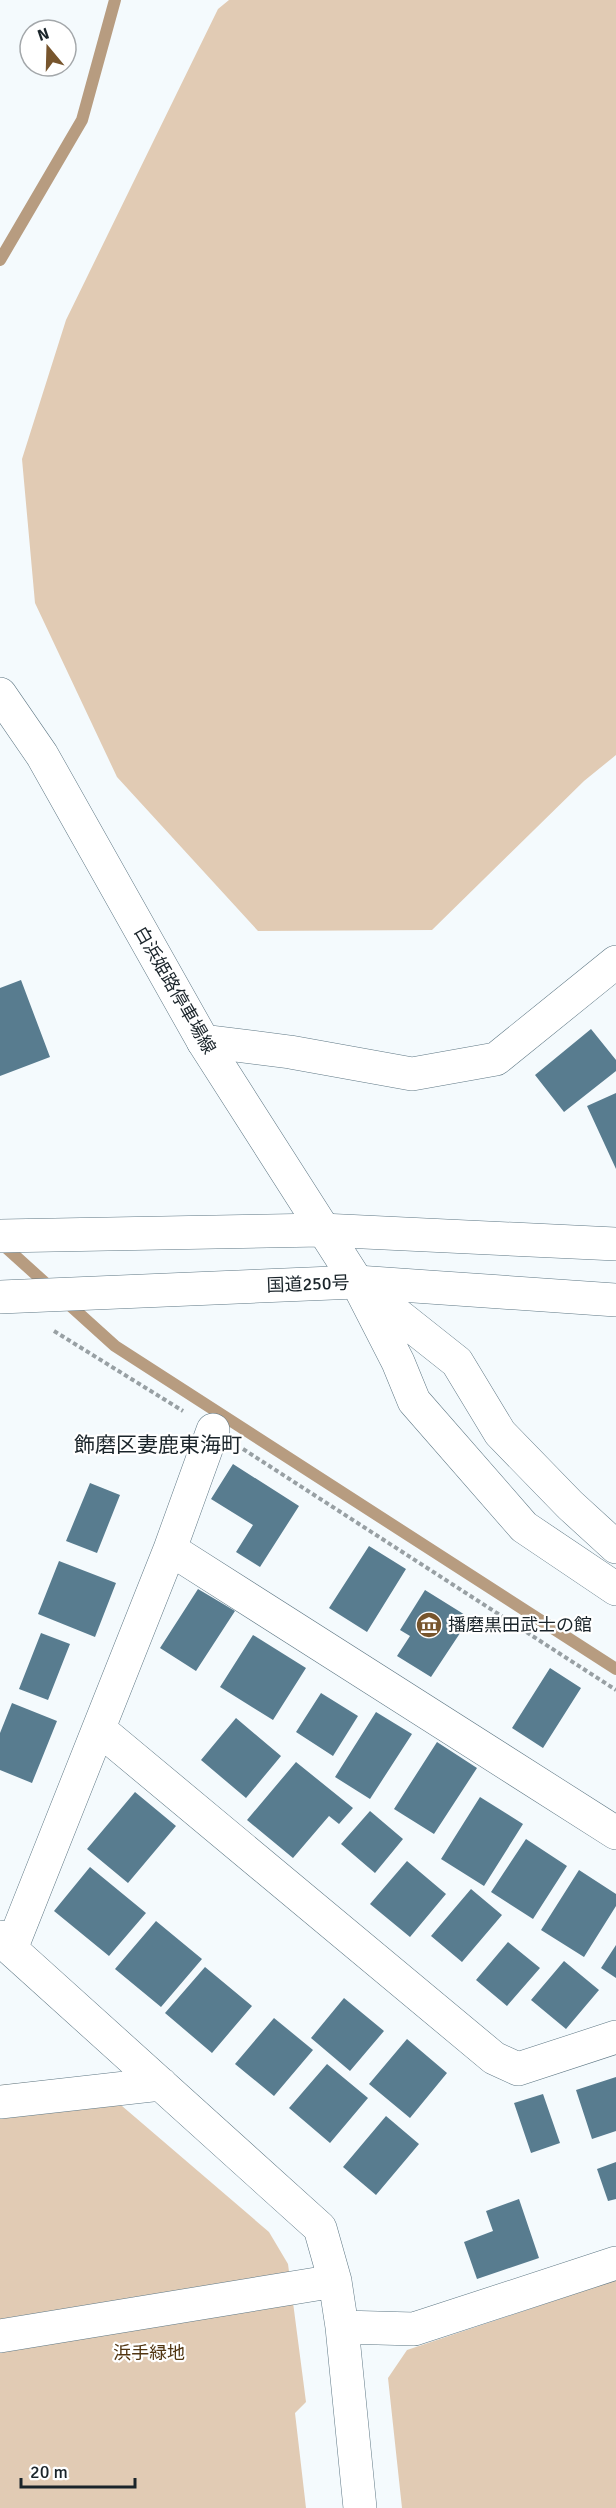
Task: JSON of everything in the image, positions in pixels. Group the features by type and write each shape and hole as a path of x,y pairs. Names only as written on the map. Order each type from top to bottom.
{"main road":[{"name":"白浜姫路停車場線","path":"1,697 42,754 203,1041 357,1282"},
{"path":"203,1041 290,1052 412,1074 496,1059 616,962"},
{"path":"3,1230 322,1230 616,1244"},
{"path":"357,1282 457,1362 500,1433 570,1505 616,1547"},
{"path":"357,1282 398,1362 414,1401 524,1527 616,1589"},
{"name":"国道250号","path":"0,1297 357,1282 616,1300"},
{"path":"213,1430 170,1549 99,1729 5,1943 320,2228 335,2281 342,2327 360,2508"},
{"path":"170,1549 616,1833"},
{"path":"99,1729 494,2058 518,2069 616,2037"},
{"path":"0,2102 161,2084"},
{"path":"342,2327 414,2329 616,2263"},
{"path":"0,2336 335,2281"}],"path":[{"path":"46,1326 213,1430 616,1690"}],"green space":[{"path":"229,0 616,0 616,755 584,781 432,930 258,931 117,777 35,603 22,459 66,320 218,9"},
{"name":"浜手緑地","path":"87,2076 269,2232 288,2264 306,2402 295,2413 306,2508 0,2508 0,2085"},
{"path":"616,2280 616,2508 402,2508 388,2378 407,2350"}],"building":[{"path":"21,980 50,1057 0,1076 0,988"},
{"path":"591,1029 616,1060 616,1071 564,1112 535,1075"},
{"path":"616,1093 616,1169 587,1106"},
{"path":"233,1464 299,1506 260,1567 236,1552 253,1525 211,1499"},
{"path":"90,1483 120,1495 97,1553 66,1541"},
{"path":"369,1546 406,1569 367,1632 329,1608"},
{"path":"59,1561 116,1583 95,1637 38,1614"},
{"path":"198,1589 235,1611 196,1671 160,1648"},
{"path":"425,1590 470,1618 431,1677 397,1656 410,1636 400,1630"},
{"path":"41,1633 70,1644 48,1700 19,1689"},
{"path":"253,1635 306,1668 273,1720 220,1687"},
{"path":"550,1668 581,1688 543,1748 512,1728"},
{"path":"321,1693 358,1716 333,1756 296,1732"},
{"path":"12,1703 57,1721 32,1783 0,1770 0,1733"},
{"path":"376,1712 412,1734 370,1799 335,1777"},
{"path":"236,1718 281,1756 246,1798 201,1760"},
{"path":"437,1742 477,1768 434,1834 394,1809"},
{"path":"296,1762 353,1808 339,1824 329,1816 293,1858 247,1820"},
{"path":"135,1792 176,1826 128,1883 87,1849"},
{"path":"480,1797 523,1824 484,1886 441,1859"},
{"path":"370,1811 403,1839 375,1873 341,1844"},
{"path":"526,1839 567,1866 533,1919 491,1892"},
{"path":"407,1861 446,1894 410,1937 370,1904"},
{"path":"90,1867 146,1913 109,1956 54,1911"},
{"path":"579,1870 616,1894 616,1906 584,1957 541,1930"},
{"path":"471,1889 502,1915 462,1962 431,1936"},
{"path":"156,1921 202,1959 161,2007 115,1969"},
{"path":"508,1942 540,1968 507,2006 476,1980"},
{"path":"616,1945 616,1978 601,1968"},
{"path":"564,1961 599,1990 566,2029 531,2000"},
{"path":"205,1967 252,2006 212,2053 165,2013"},
{"path":"344,1998 384,2031 350,2071 311,2038"},
{"path":"274,2018 313,2050 274,2096 235,2064"},
{"path":"407,2039 447,2073 410,2118 369,2084"},
{"path":"327,2064 368,2098 330,2143 289,2108"},
{"path":"616,2077 616,2131 592,2139 576,2090"},
{"path":"543,2094 560,2143 531,2153 514,2103"},
{"path":"386,2116 419,2144 376,2195 343,2167"},
{"path":"616,2162 616,2199 608,2201 597,2169"},
{"path":"519,2199 539,2258 477,2279 464,2242 493,2231 486,2211"}],"waterway":[{"path":"0,260 82,120 115,0"},
{"path":"1,1243 115,1346 616,1669"}],"place":[{"name":"播磨黒田武士の館","path":"429,1625"}],"district":[{"name":"飾磨区妻鹿東海町","path":"158,1445"}]}
